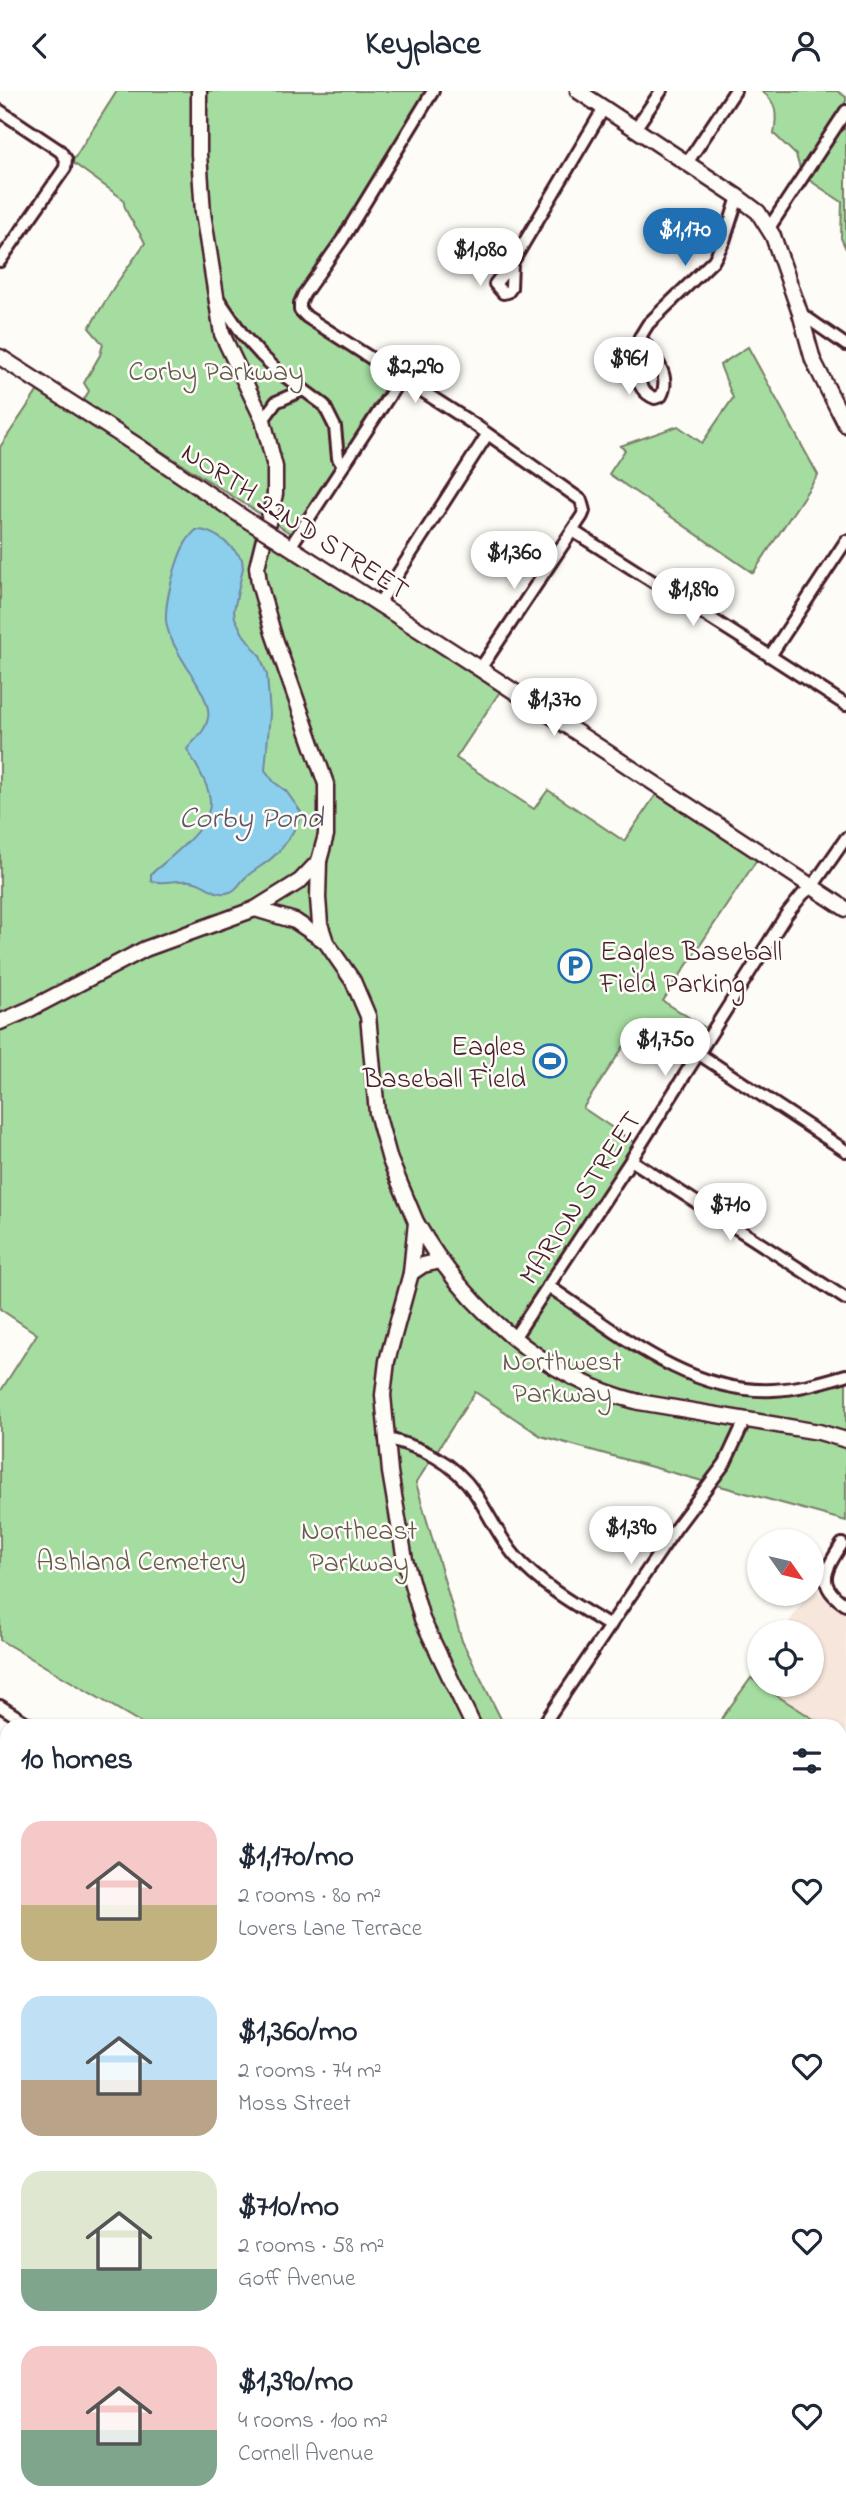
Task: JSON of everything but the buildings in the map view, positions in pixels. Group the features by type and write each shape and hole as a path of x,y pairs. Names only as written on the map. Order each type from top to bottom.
{"street":[{"path":"199,91 202,213 222,334 263,421 275,467 275,494 257,567 273,633 326,784 326,835 319,861 319,911 326,942"},
{"path":"433,91 300,303 303,314 581,500 584,511 573,531 481,669"},
{"path":"635,129 661,91"},
{"path":"687,163 735,91"},
{"path":"581,92 758,212 769,228 800,313 813,360 846,425"},
{"path":"512,263 604,109"},
{"path":"0,111 60,152 66,159 65,168 0,261"},
{"path":"769,228 846,111"},
{"path":"640,337 662,372 665,388 661,395 651,397 641,387 635,354 640,337 648,324 714,260 724,241 738,197"},
{"path":"216,295 243,335 261,355 324,405 335,426 338,458 343,466"},
{"path":"800,313 846,345"},
{"name":"NORTH 22ND STREET","path":"0,357 846,909"},
{"path":"640,380 662,372"},
{"path":"284,544 343,466 401,378"},
{"path":"263,421 276,402 303,390"},
{"path":"378,605 487,435"},
{"path":"573,531 846,705"},
{"path":"770,656 846,541"},
{"name":"MARION STREET","path":"514,1338 631,1160 786,915 812,887 846,838"},
{"path":"0,1022 145,949 254,909 300,881 319,861"},
{"path":"254,909 295,921 326,942 353,981 368,1016 377,1113 390,1160 416,1222 440,1261 514,1338 563,1373 612,1395 818,1432 846,1440"},
{"path":"699,1054 846,1151"},
{"path":"631,1160 846,1299"},
{"path":"416,1222 411,1273 387,1361 383,1395 385,1438 405,1560 422,1619 470,1719"},
{"path":"411,1273 423,1265 440,1261"},
{"path":"548,1286 684,1373 713,1382 769,1390 797,1388 846,1375"},
{"path":"547,1719 676,1528 725,1463 745,1420"},
{"path":"385,1438 416,1446 452,1468 475,1493 496,1530 517,1557 549,1586 610,1626"},
{"path":"842,1545 825,1576 825,1583 828,1590 846,1605"},
{"path":"0,1706 20,1719"}],"shaded area":[{"path":"824,1596 846,1610 846,1719 814,1719 780,1697 824,1697 824,1620 791,1620 799,1607 824,1607"}],"green space":[{"name":"Corby Parkway","path":"117,91 428,91 335,243 297,295 296,309 303,320 391,378 298,526 290,533 83,401 89,391 84,383 100,355 103,344 89,328 145,243 126,211 123,199 72,162"},
{"path":"761,91 837,91 846,97 801,172 796,155 774,134 775,110 771,100"},
{"path":"840,126 846,130 846,249 841,238 842,202 806,178"},
{"path":"748,347 818,475 753,573 609,474 625,450 620,446 678,426 702,443 733,398 720,365"},
{"path":"39,389 501,690 456,758 534,809 548,790 624,841 657,793 758,858 663,1001 709,1030 686,1066 634,1031 583,1108 635,1143 542,1287 599,1328 659,1365 724,1391 758,1396 794,1395 846,1382 846,1521 541,1436 475,1392 416,1483 462,1641 501,1719 135,1719 0,1640 0,1392 37,1334 0,1309 0,447"},
{"path":"747,1684 747,1697 779,1697 814,1719 721,1719"}],"water":[{"name":"Corby Pond","path":"196,530 209,532 221,539 242,559 243,568 234,610 243,634 260,656 267,675 270,714 265,770 274,782 286,791 301,812 295,828 279,851 246,877 235,890 225,893 189,881 151,881 151,874 196,833 208,814 210,804 205,783 187,749 205,727 208,708 174,645 166,620 168,596 178,560 185,544"}],"place":[{"name":"Eagles Baseball Field Parking","path":"575,966"},
{"name":"Eagles Baseball Field","path":"550,1061"}],"park label":[{"name":"Northwest Parkway","path":"562,1376"},
{"name":"Northeast Parkway","path":"359,1545"},
{"name":"Ashland Cemetery","path":"141,1560"}]}
